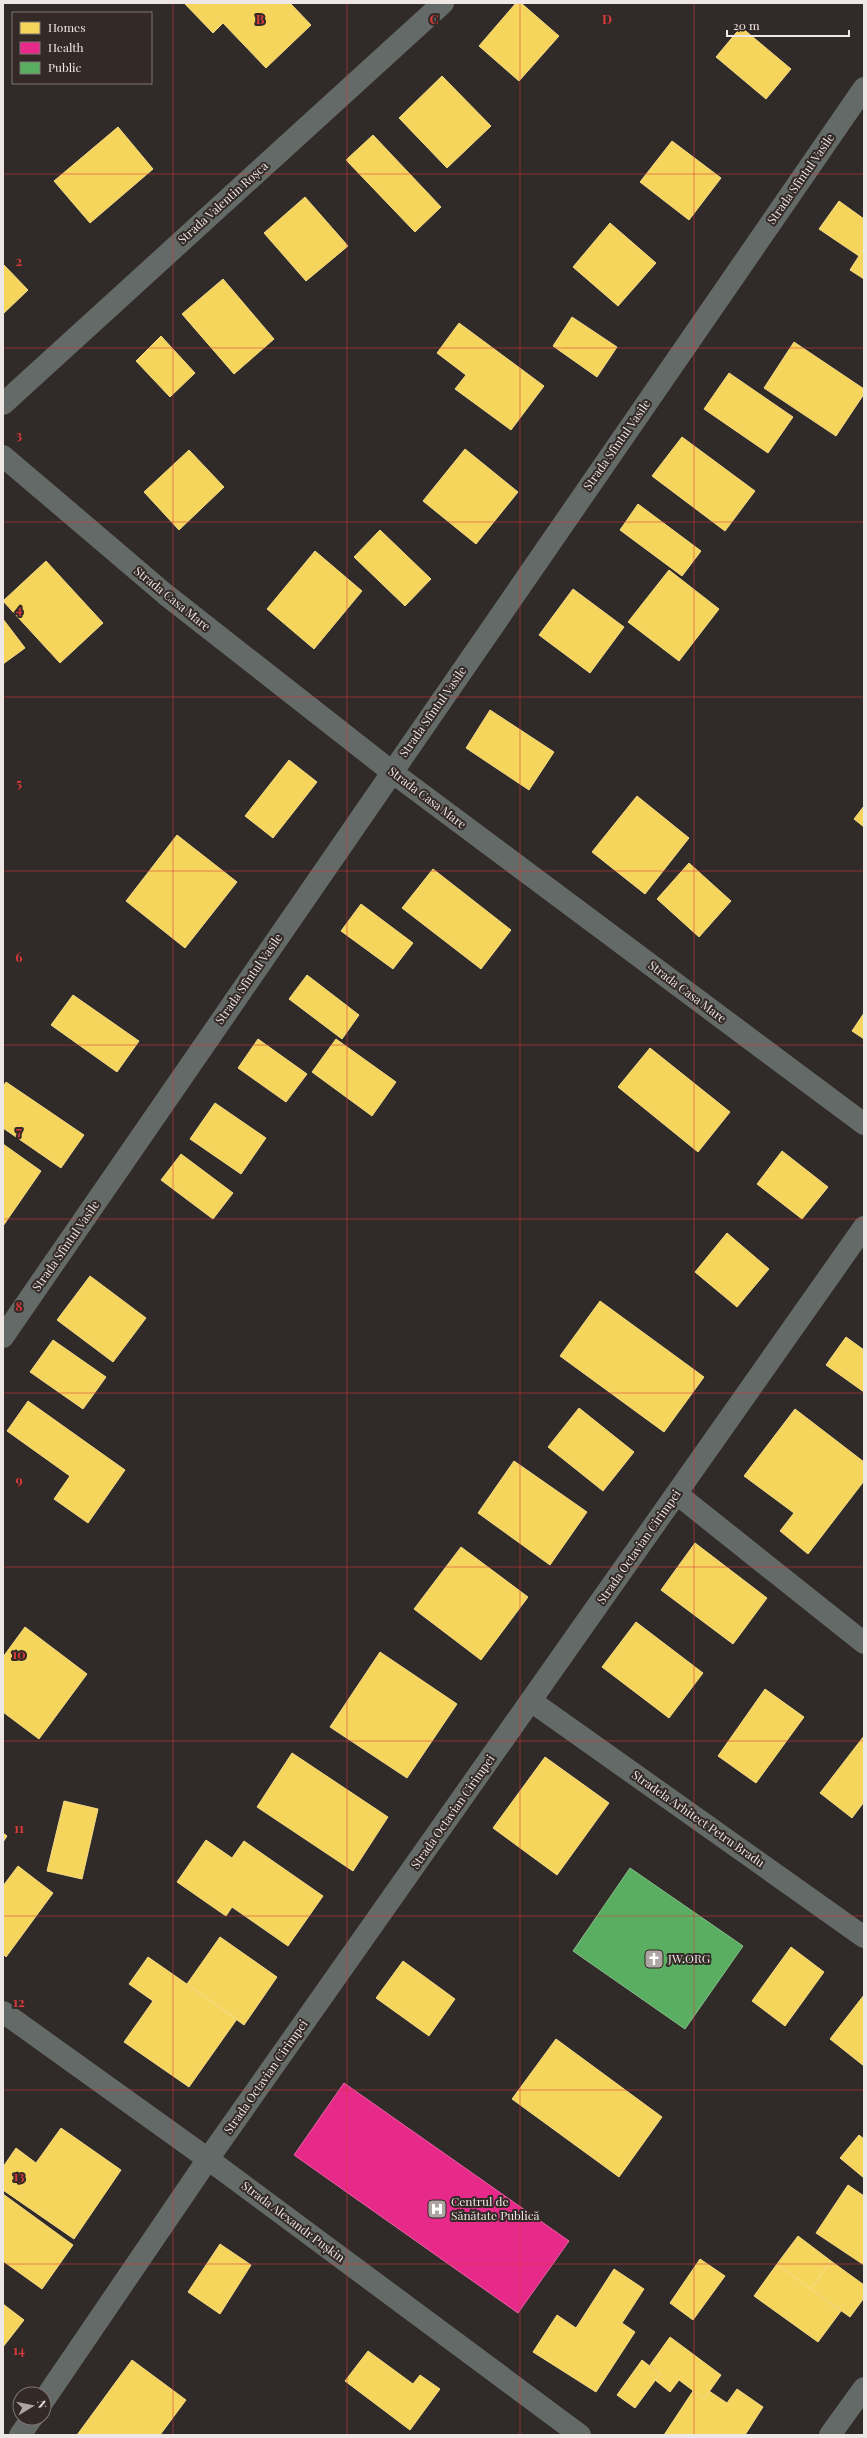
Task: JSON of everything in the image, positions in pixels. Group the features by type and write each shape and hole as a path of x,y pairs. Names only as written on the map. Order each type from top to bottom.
{"street":[{"name":"Strada Valentin Roșca","path":"3,404 443,3"},
{"name":"Strada Sfîntul Vasile","path":"3,1337 864,88"},
{"name":"Strada Casa Mare","path":"3,456 165,594 392,772 864,1124"},
{"name":"Strada Octavian Cirimpei","path":"52,2388 208,2159 864,1227"},
{"path":"677,1494 864,1643"},
{"name":"Stradela Arhitect Petru Bradu","path":"531,1701 864,1937"},
{"name":"Strada Alexandr Pușkin","path":"3,2012 208,2159 580,2435"},
{"path":"830,2435 864,2388"},
{"path":"20,2435 26,2426"}],"building: Homes":[{"path":"184,3 290,3 311,25 266,68 223,23 213,33"},
{"path":"516,3 521,3 559,36 519,81 479,46"},
{"path":"741,27 791,69 766,99 716,57"},
{"path":"442,76 491,126 447,168 399,118"},
{"path":"118,127 153,169 90,223 54,181"},
{"path":"373,135 441,207 415,232 346,160"},
{"path":"672,141 721,178 689,220 640,182"},
{"path":"305,197 348,246 306,281 264,233"},
{"path":"839,201 864,219 864,248 859,256 819,229"},
{"path":"610,223 656,263 618,306 573,267"},
{"path":"864,248 864,279 850,270"},
{"path":"3,264 28,290 3,314"},
{"path":"223,279 274,339 234,374 182,314"},
{"path":"572,317 617,347 597,377 553,346"},
{"path":"459,323 544,386 511,430 455,389 466,375 437,353"},
{"path":"161,336 195,373 170,397 136,361"},
{"path":"794,342 864,389 864,394 836,436 764,388"},
{"path":"729,373 793,417 768,453 704,409"},
{"path":"682,437 755,491 725,531 652,476"},
{"path":"465,449 518,492 476,544 423,501"},
{"path":"189,450 224,487 179,530 144,492"},
{"path":"638,504 701,551 682,576 620,530"},
{"path":"380,530 431,579 405,606 354,557"},
{"path":"315,551 362,591 314,649 267,609"},
{"path":"46,561 103,623 60,663 3,601"},
{"path":"669,570 719,609 679,661 628,622"},
{"path":"573,589 624,627 590,673 539,635"},
{"path":"3,619 25,648 3,664"},
{"path":"490,710 554,752 529,790 466,748"},
{"path":"289,760 317,782 273,838 245,816"},
{"path":"637,796 689,838 645,894 592,852"},
{"path":"864,806 864,827 854,819"},
{"path":"177,835 237,882 185,948 126,901"},
{"path":"689,863 731,901 699,937 657,899"},
{"path":"433,869 511,930 481,969 402,908"},
{"path":"361,904 413,943 393,969 341,931"},
{"path":"307,975 359,1015 342,1039 289,999"},
{"path":"73,995 139,1041 117,1072 51,1025"},
{"path":"864,1013 864,1039 852,1031"},
{"path":"258,1039 307,1074 286,1102 238,1068"},
{"path":"336,1039 396,1082 372,1116 312,1072"},
{"path":"650,1048 730,1112 698,1152 618,1087"},
{"path":"6,1082 84,1135 61,1168 3,1128 3,1087"},
{"path":"215,1103 266,1138 241,1174 190,1139"},
{"path":"3,1144 41,1171 3,1226"},
{"path":"782,1151 828,1187 802,1219 757,1184"},
{"path":"181,1154 233,1193 213,1219 161,1180"},
{"path":"727,1233 769,1269 737,1307 695,1272"},
{"path":"90,1276 146,1318 113,1362 57,1320"},
{"path":"600,1301 704,1377 664,1432 560,1356"},
{"path":"846,1337 864,1350 864,1392 826,1365"},
{"path":"53,1340 106,1377 83,1409 30,1372"},
{"path":"28,1401 125,1470 88,1523 54,1499 70,1476 7,1431"},
{"path":"579,1408 634,1452 603,1491 548,1447"},
{"path":"795,1409 864,1462 864,1481 808,1554 780,1531 794,1513 744,1476"},
{"path":"514,1461 587,1512 550,1565 478,1513"},
{"path":"695,1543 767,1598 733,1644 661,1590"},
{"path":"461,1547 528,1597 481,1660 414,1609"},
{"path":"636,1622 703,1673 669,1718 602,1667"},
{"path":"25,1627 87,1674 39,1739 3,1712 3,1657"},
{"path":"380,1652 457,1704 407,1778 330,1727"},
{"path":"765,1689 804,1717 756,1783 718,1756"},
{"path":"864,1736 864,1802 852,1818 820,1793"},
{"path":"292,1753 388,1817 353,1871 257,1807"},
{"path":"545,1757 609,1803 557,1875 493,1828"},
{"path":"64,1801 98,1809 82,1879 47,1871"},
{"path":"3,1833 7,1836 3,1842"},
{"path":"206,1840 232,1858 244,1841 323,1896 288,1946 232,1907 226,1916 177,1882"},
{"path":"18,1866 53,1893 6,1957 3,1954 3,1886"},
{"path":"220,1937 277,1977 244,2025 187,1984"},
{"path":"791,1947 824,1972 785,2026 752,2001"},
{"path":"148,1957 237,2019 189,2087 124,2042 153,2001 129,1984"},
{"path":"403,1961 455,1999 429,2036 376,1998"},
{"path":"864,1995 864,2066 830,2039"},
{"path":"556,2039 662,2117 619,2177 512,2099"},
{"path":"61,2128 121,2170 74,2239 3,2190 3,2167 16,2148 36,2163"},
{"path":"859,2135 864,2139 864,2178 840,2158"},
{"path":"848,2185 864,2196 864,2265 816,2233"},
{"path":"3,2194 73,2245 42,2289 3,2261"},
{"path":"798,2236 831,2261 811,2289 777,2264"},
{"path":"220,2244 251,2265 220,2314 188,2292"},
{"path":"700,2259 725,2276 693,2320 670,2303"},
{"path":"831,2261 864,2285 864,2298 850,2317 811,2289"},
{"path":"777,2264 841,2311 818,2342 754,2296"},
{"path":"614,2269 644,2289 622,2323 635,2332 596,2392 533,2352 557,2315 576,2328"},
{"path":"3,2304 24,2320 3,2347"},
{"path":"670,2337 721,2375 704,2399 679,2380 670,2392 655,2380 660,2374 650,2365"},
{"path":"368,2351 413,2384 420,2375 440,2389 410,2430 345,2381"},
{"path":"132,2360 186,2400 160,2435 77,2435"},
{"path":"642,2360 660,2374 635,2408 617,2395"},
{"path":"737,2389 763,2407 745,2435 664,2435 693,2391 704,2399 709,2391 727,2403"}],"building: Health":[{"path":"344,2083 569,2241 518,2313 294,2155"}],"building: Public":[{"path":"630,1868 743,1946 685,2029 573,1951"}],"place":[{"name":"JW.ORG","path":"654,1959"},
{"name":"Centrul de Sănătate Publică","path":"437,2209"}]}
